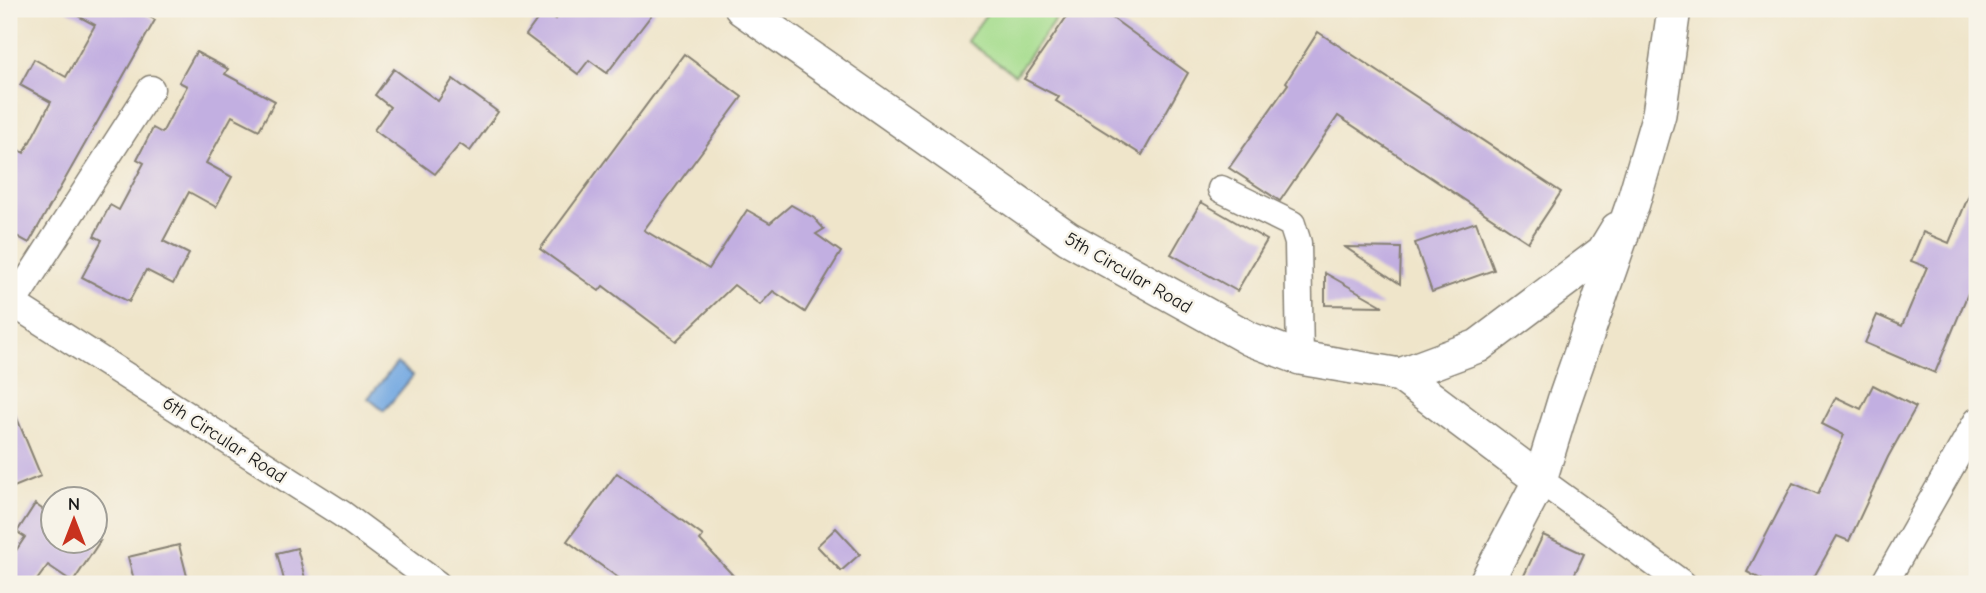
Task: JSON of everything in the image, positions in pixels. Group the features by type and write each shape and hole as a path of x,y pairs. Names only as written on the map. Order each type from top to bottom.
{"street":[{"name":"5th Circular Road","path":"742,9 1068,238 1250,339 1300,358 1400,374 1540,480"},
{"path":"1485,584 1540,480 1564,401 1633,203 1659,114 1674,9"},
{"path":"11,302 151,89"},
{"path":"1221,189 1292,224 1298,243 1300,358"},
{"path":"1400,374 1478,346 1570,279 1602,252 1633,203"},
{"name":"6th Circular Road","path":"11,302 342,514 437,584"},
{"path":"1884,584 1977,421"},
{"path":"1540,480 1683,584"}],"green space":[{"path":"990,9 1063,9 1015,75 967,41"}],"water":[{"path":"397,363 413,376 384,411 368,398"}],"building":[{"path":"65,9 136,9 155,20 29,243 9,232 9,145 24,153 51,102 20,85 34,59 66,77 95,25"},
{"path":"564,9 656,9 607,73 589,60 578,74 526,35 544,10 556,19"},
{"path":"1072,9 1100,9 1188,73 1142,155 1056,101 1059,97 1024,79"},
{"path":"1318,32 1561,192 1528,242 1338,116 1280,201 1229,168 1288,84 1286,82"},
{"path":"196,52 228,69 225,74 275,101 259,130 232,116 206,163 232,177 216,207 189,192 163,241 189,254 173,284 146,270 129,302 82,277 102,240 94,236 110,205 119,210 144,163 137,159 153,128 162,133 187,86 179,82"},
{"path":"684,54 742,97 644,230 709,269 747,210 770,223 791,205 814,218 824,229 816,234 841,252 805,312 773,291 760,305 734,285 676,341 603,286 599,291 540,249"},
{"path":"394,69 438,101 453,79 498,112 470,151 460,144 435,174 374,130 390,107 375,95"},
{"path":"1977,176 1977,288 1971,286 1935,373 1865,343 1877,315 1902,326 1927,267 1911,261 1923,232 1949,243"},
{"path":"1201,202 1267,240 1237,291 1171,254"},
{"path":"1476,222 1494,270 1432,292 1415,243"},
{"path":"1345,247 1401,248 1400,284"},
{"path":"1325,273 1383,306 1325,305"},
{"path":"1873,385 1916,407 1888,457 1849,541 1837,536 1810,584 1770,584 1747,572 1793,483 1818,494 1844,435 1822,424 1836,397 1861,409"},
{"path":"9,399 41,476 9,489"},
{"path":"617,473 703,536 700,540 741,584 627,584 567,541"},
{"path":"35,504 38,506 38,554 91,554 73,582 48,565 34,584 9,584 9,561 25,537 17,532"},
{"path":"836,528 860,554 841,571 817,546"},
{"path":"1543,535 1584,554 1570,584 1520,584"},
{"path":"179,545 189,584 135,584 128,557"},
{"path":"297,548 306,582 285,584 277,553"}]}
